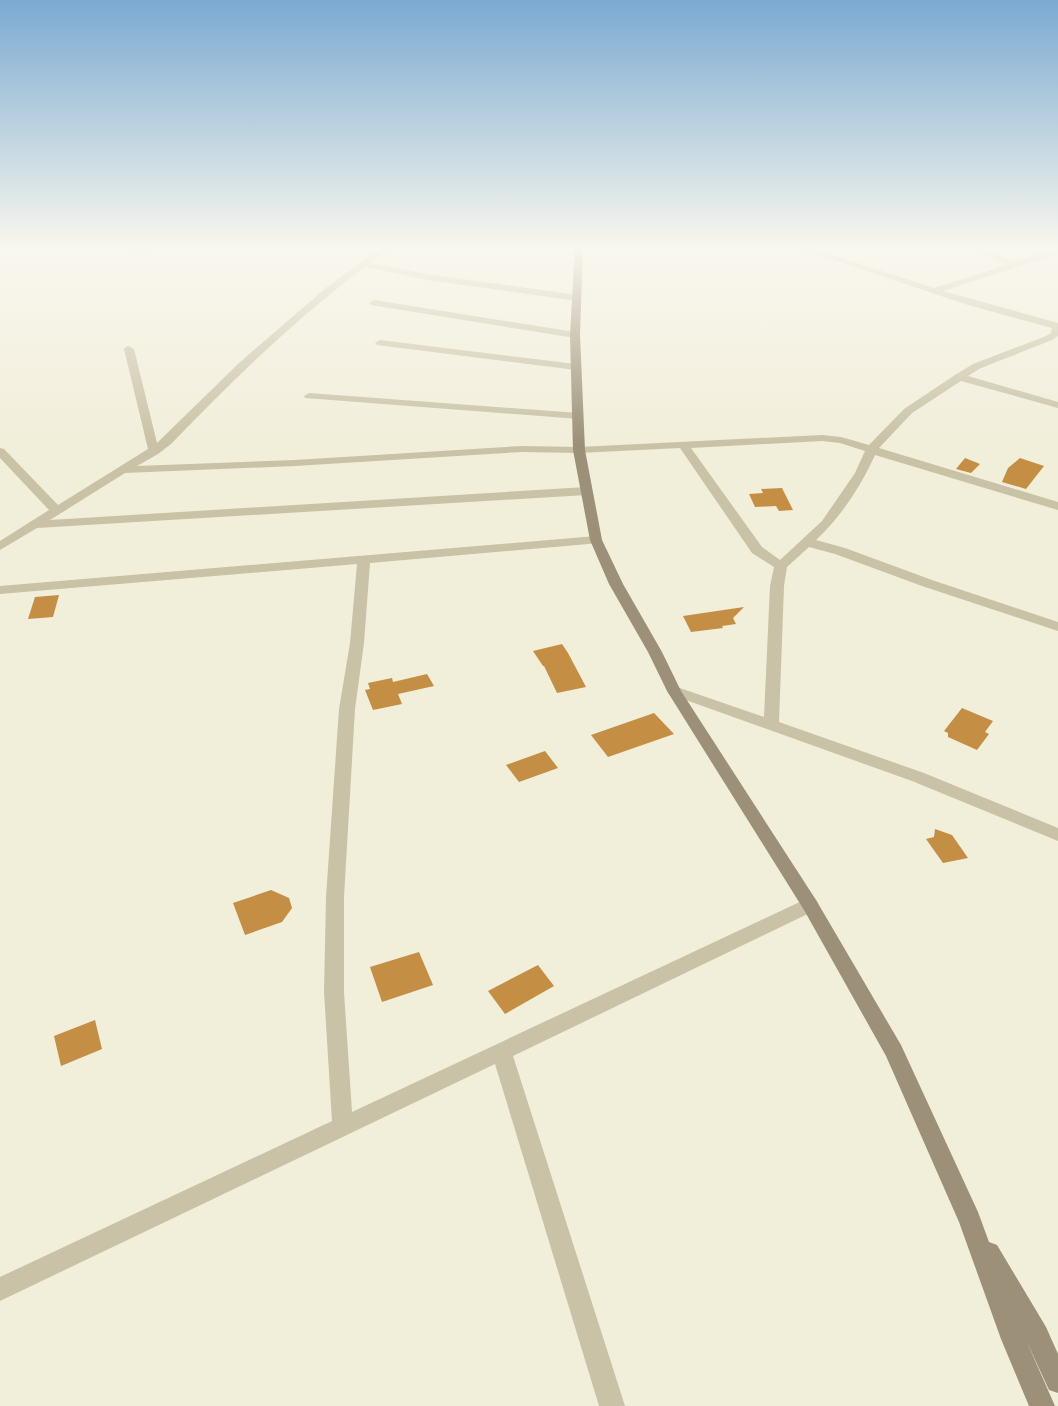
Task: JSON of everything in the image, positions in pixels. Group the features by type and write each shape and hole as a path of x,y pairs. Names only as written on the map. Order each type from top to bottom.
{"street":[{"path":"0,546 31,525 154,452 177,434 243,365 304,312"},
{"path":"428,312 575,335"},
{"path":"576,312 575,335 579,450 596,540 616,584 655,652 674,691 810,905 894,1051 970,1220 1013,1339 1042,1406"},
{"path":"771,726 777,586 781,566 826,524 861,473 872,449 908,411 959,377 995,358 1050,338 1058,326 1007,312"},
{"path":"380,343 576,368"},
{"path":"129,349 154,452"},
{"path":"959,377 1058,405"},
{"path":"309,396 579,416"},
{"path":"122,470 314,462 522,449 579,450 822,438 841,440 1058,506"},
{"path":"683,445 757,550 781,566"},
{"path":"0,451 56,510"},
{"path":"31,525 586,491"},
{"path":"0,590 596,540"},
{"path":"808,542 840,551 927,583 1058,627"},
{"path":"342,1127 334,992 335,897 346,709 357,642 364,558"},
{"path":"674,691 918,777 1055,830"},
{"path":"0,1289 810,905"},
{"path":"501,1051 612,1406"},
{"path":"970,1220 1037,1336 1058,1381"}],"building":[{"path":"965,458 980,464 971,473 956,469"},
{"path":"1020,458 1044,466 1026,489 1002,482 1008,468"},
{"path":"782,488 793,510 779,511 776,506 755,507 749,494 763,493 761,489"},
{"path":"59,595 53,617 28,619 35,597"},
{"path":"744,607 733,618 736,624 722,626 723,628 691,632 683,616"},
{"path":"562,644 586,687 557,693 544,666 533,651"},
{"path":"427,674 434,686 398,694 402,704 373,710 365,690 370,689 368,683 392,678 393,682"},
{"path":"962,708 993,721 985,732 989,734 977,750 948,737 948,733 944,731"},
{"path":"654,713 674,734 608,757 591,735"},
{"path":"545,751 558,768 519,782 506,765"},
{"path":"935,829 952,835 968,858 943,863 926,839 934,837"},
{"path":"271,890 289,898 292,908 282,922 245,935 233,903"},
{"path":"419,952 433,985 382,1002 370,967"},
{"path":"538,965 554,986 505,1014 488,991"},
{"path":"95,1020 102,1049 61,1066 54,1036"}]}
